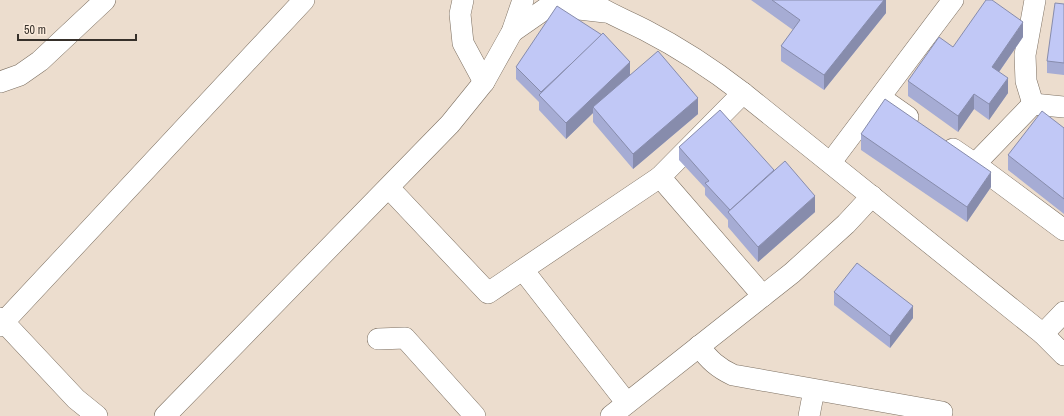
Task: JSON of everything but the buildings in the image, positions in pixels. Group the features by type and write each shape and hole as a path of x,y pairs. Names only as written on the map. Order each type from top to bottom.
{"street":[{"path":"0,82 20,75 40,61 105,0"},
{"path":"97,416 76,399 1,322 304,0"},
{"path":"463,0 460,14 463,43 484,82"},
{"path":"165,416 450,124 484,82 512,32 523,0 532,8 552,6 608,13"},
{"path":"588,0 608,13 643,29 678,48 712,69 831,162 1043,334 1064,355"},
{"path":"831,162 881,98 953,0"},
{"path":"1033,104 1026,81 1025,55 1035,0"},
{"path":"512,32 552,6"},
{"path":"389,188 488,293 660,177 743,93"},
{"path":"881,98 975,164 1064,230"},
{"path":"975,164 1033,104"},
{"path":"1033,104 1064,107"},
{"path":"660,177 763,296"},
{"path":"611,416 626,402 763,296 819,249 872,196"},
{"path":"523,270 626,402"},
{"path":"1043,334 1064,312"},
{"path":"378,339 405,338 475,416"},
{"path":"699,346 714,364 733,375 942,412"},
{"path":"810,416 814,390"}]}
